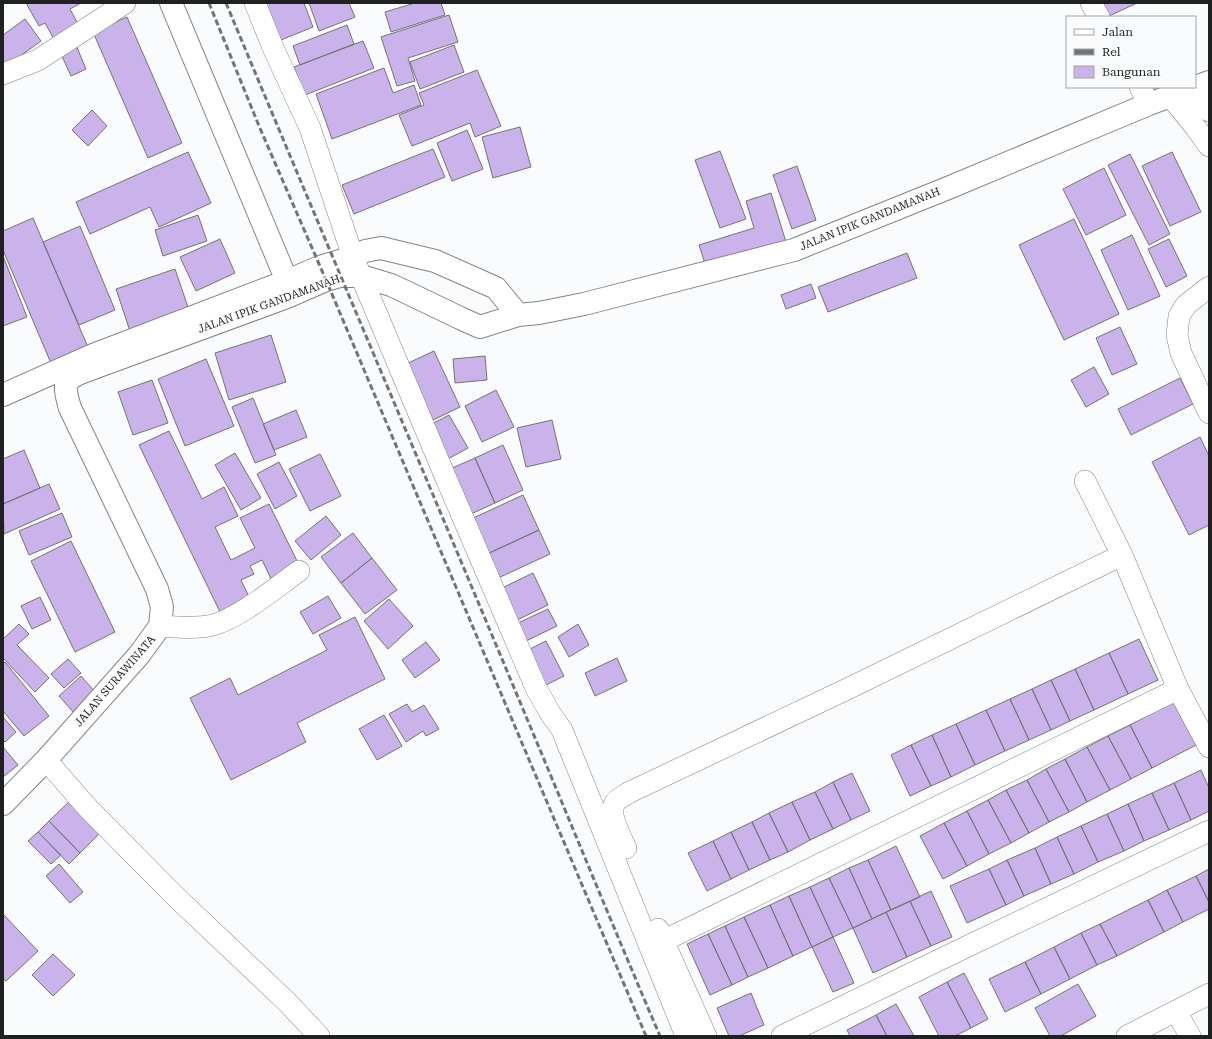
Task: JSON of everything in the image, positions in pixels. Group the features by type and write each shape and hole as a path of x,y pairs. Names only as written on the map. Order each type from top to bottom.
{"main road":[{"path":"171,3 287,281"},
{"name":"JALAN IPIK GANDAMANAH","path":"9,393 93,356 287,281 320,266 357,266 390,285 408,292 480,327 518,315 539,313 584,304 794,250 948,188 1144,96 1170,96 1192,88"},
{"name":"JALAN IPIK GANDAMANAH","path":"70,408 66,386 68,381 74,376 340,276 357,266 366,251 381,248 434,261 496,288 518,315"},
{"path":"9,393 40,390 55,395 70,408"},
{"name":"JALAN SURAWINATA","path":"3,804 46,760 139,655 160,626 162,607 157,589 70,408"}],"street":[{"path":"3,74 38,60 125,3"},
{"path":"255,3 274,50 310,128 357,266 536,688 550,713 562,730 686,1036"},
{"path":"1091,3 1098,16"},
{"path":"1200,85 1209,111"},
{"path":"1170,96 1209,146"},
{"path":"1209,287 1186,305 1179,316 1177,335 1181,353 1204,389 1209,413"},
{"path":"1085,481 1122,555 1178,689 1209,747"},
{"path":"706,1036 663,941 614,820 612,809 615,801 628,793 841,692 1122,555"},
{"path":"160,626 190,627 212,625 228,619 250,606 299,571"},
{"path":"663,941 1178,689"},
{"path":"46,760 87,808 175,896 287,1002 319,1036"},
{"path":"782,1036 1209,831"},
{"path":"1127,1036 1209,994"},
{"path":"1176,1012 1190,1036"}],"building":[{"path":"26,3 81,3 70,9 80,28 55,41 45,23 39,26"},
{"path":"260,3 304,3 313,27 276,42"},
{"path":"309,3 349,3 355,17 319,31"},
{"path":"415,3 441,3 445,15 391,32 385,12"},
{"path":"1103,3 1137,3 1109,16"},
{"path":"449,15 458,42 408,58 415,81 397,86 381,37"},
{"path":"127,17 182,143 148,158 93,32"},
{"path":"25,19 41,41 5,67 3,64 3,35"},
{"path":"347,25 354,44 300,65 293,46"},
{"path":"363,41 374,68 305,95 294,67"},
{"path":"76,45 86,69 71,76 60,52"},
{"path":"454,45 464,72 420,89 410,62"},
{"path":"384,68 393,93 414,85 421,105 332,139 316,94"},
{"path":"477,70 501,126 475,137 470,123 412,146 399,115 424,105 419,93"},
{"path":"1144,88 1165,88 1148,96"},
{"path":"92,110 107,126 88,146 72,130"},
{"path":"520,127 531,167 493,178 482,137"},
{"path":"467,130 483,169 452,181 437,143"},
{"path":"433,149 445,177 354,214 342,185"},
{"path":"720,151 746,219 720,228 695,160"},
{"path":"188,152 211,203 159,227 150,207 90,234 76,202"},
{"path":"1172,152 1201,212 1170,226 1142,166"},
{"path":"1130,154 1170,234 1149,245 1108,165"},
{"path":"797,166 816,220 792,229 773,175"},
{"path":"1104,168 1126,215 1086,235 1063,189"},
{"path":"771,193 786,242 706,267 699,245 754,228 746,201"},
{"path":"198,215 207,241 163,256 155,230"},
{"path":"33,218 90,352 53,368 3,250 3,231"},
{"path":"1074,219 1119,314 1064,340 1019,245"},
{"path":"80,226 115,310 79,325 43,242"},
{"path":"1132,235 1160,296 1128,310 1101,250"},
{"path":"220,239 235,273 196,291 180,257"},
{"path":"1169,239 1187,276 1166,287 1148,249"},
{"path":"907,253 917,278 828,312 818,287"},
{"path":"3,256 27,317 3,326"},
{"path":"175,269 190,313 131,334 116,289"},
{"path":"811,284 816,298 786,309 781,295"},
{"path":"1120,327 1137,364 1112,375 1096,338"},
{"path":"271,335 286,382 229,400 215,353"},
{"path":"434,351 460,407 433,420 406,364"},
{"path":"485,356 487,380 455,383 453,359"},
{"path":"206,359 234,426 185,446 158,379"},
{"path":"1094,367 1109,394 1086,407 1071,380"},
{"path":"1180,378 1193,404 1131,435 1118,409"},
{"path":"152,380 168,423 133,435 118,392"},
{"path":"496,390 514,427 482,442 465,406"},
{"path":"253,398 276,455 255,463 232,407"},
{"path":"296,410 307,437 274,450 263,424"},
{"path":"449,415 468,448 446,460 428,426"},
{"path":"552,420 561,459 526,467 517,428"},
{"path":"169,431 202,499 224,487 238,516 215,527 231,560 255,548 240,518 269,504 301,569 273,583 262,560 250,566 254,574 241,580 251,601 222,616 139,445"},
{"path":"1200,437 1209,456 1209,525 1189,535 1152,462"},
{"path":"503,445 523,490 495,503 475,458"},
{"path":"24,450 40,488 3,504 3,459"},
{"path":"235,453 261,498 241,510 215,465"},
{"path":"320,454 341,496 310,511 289,469"},
{"path":"475,458 495,503 471,514 450,469"},
{"path":"279,462 297,496 275,509 257,474"},
{"path":"49,484 60,509 4,534 3,504"},
{"path":"523,495 539,530 485,555 469,520"},
{"path":"62,513 72,537 29,555 19,531"},
{"path":"326,516 341,535 311,560 295,541"},
{"path":"539,530 550,554 496,579 485,555"},
{"path":"353,533 372,558 341,583 321,557"},
{"path":"71,541 115,632 75,652 31,561"},
{"path":"372,558 397,590 365,614 341,583"},
{"path":"533,573 548,605 513,622 498,590"},
{"path":"328,596 341,618 313,634 300,612"},
{"path":"40,597 51,620 32,629 21,606"},
{"path":"389,599 413,626 388,649 364,621"},
{"path":"548,609 557,626 526,641 518,623"},
{"path":"355,617 385,679 297,723 306,742 231,780 190,698 230,678 238,695 327,650 319,635"},
{"path":"19,624 29,634 17,645 49,678 35,692 3,658 3,639"},
{"path":"578,624 589,645 569,657 558,637"},
{"path":"1139,639 1158,680 1128,694 1109,653"},
{"path":"546,641 564,676 542,687 524,652"},
{"path":"426,642 440,660 415,678 402,660"},
{"path":"1109,653 1128,694 1094,710 1075,669"},
{"path":"617,658 627,681 595,696 585,673"},
{"path":"68,659 81,673 64,688 51,674"},
{"path":"5,662 49,716 24,736 3,711 3,664"},
{"path":"1075,669 1094,710 1070,721 1051,680"},
{"path":"81,676 96,693 74,713 59,696"},
{"path":"1051,680 1070,721 1051,730 1032,689"},
{"path":"1032,689 1051,730 1029,740 1010,699"},
{"path":"1010,699 1029,740 1005,751 986,710"},
{"path":"1173,702 1196,745 1152,768 1130,725"},
{"path":"407,704 412,712 424,705 439,729 426,736 423,731 406,742 389,714"},
{"path":"986,710 1005,751 975,765 956,724"},
{"path":"384,715 402,746 377,760 359,729"},
{"path":"3,717 16,732 5,742 3,740"},
{"path":"956,724 975,765 951,777 932,735"},
{"path":"1130,725 1152,768 1131,779 1108,736"},
{"path":"932,735 951,777 931,786 911,745"},
{"path":"1108,736 1131,779 1110,790 1087,747"},
{"path":"911,745 931,786 910,796 891,755"},
{"path":"3,747 18,765 3,777"},
{"path":"1087,747 1110,790 1087,802 1065,759"},
{"path":"1065,759 1087,802 1069,812 1046,769"},
{"path":"1046,769 1069,812 1049,822 1027,780"},
{"path":"1201,770 1209,788 1209,811 1191,820 1174,783"},
{"path":"852,773 870,811 851,820 833,782"},
{"path":"1027,780 1049,822 1029,833 1006,790"},
{"path":"833,782 851,820 833,829 815,792"},
{"path":"1174,783 1191,820 1169,830 1152,793"},
{"path":"1006,790 1029,833 1011,843 988,800"},
{"path":"815,792 833,829 810,840 792,802"},
{"path":"1152,793 1169,830 1144,841 1128,804"},
{"path":"73,798 103,830 80,853 49,821"},
{"path":"988,800 1011,843 989,854 967,811"},
{"path":"792,802 810,840 788,852 769,813"},
{"path":"1128,804 1144,841 1124,851 1107,814"},
{"path":"967,811 989,854 967,866 944,823"},
{"path":"769,813 788,852 770,860 752,822"},
{"path":"1107,814 1124,851 1098,862 1081,826"},
{"path":"49,821 80,853 69,864 38,832"},
{"path":"752,822 770,860 749,870 731,832"},
{"path":"944,823 967,866 943,879 920,836"},
{"path":"1081,826 1098,862 1074,874 1057,837"},
{"path":"38,832 61,855 51,864 28,841"},
{"path":"731,832 749,870 731,879 713,841"},
{"path":"1057,837 1074,874 1051,884 1035,848"},
{"path":"713,841 731,879 707,891 688,853"},
{"path":"896,846 920,897 891,910 868,860"},
{"path":"1035,848 1051,884 1024,896 1007,860"},
{"path":"868,860 891,910 872,919 849,868"},
{"path":"1007,860 1024,896 1006,905 989,869"},
{"path":"59,864 83,892 70,903 46,876"},
{"path":"849,868 872,919 853,928 829,878"},
{"path":"989,869 1006,905 967,923 950,886"},
{"path":"1209,869 1209,902 1196,876"},
{"path":"1196,876 1209,902 1209,909 1183,922 1167,890"},
{"path":"829,878 853,928 833,937 810,887"},
{"path":"810,887 833,937 812,947 789,896"},
{"path":"1167,890 1183,922 1164,932 1148,900"},
{"path":"931,891 952,937 931,946 910,901"},
{"path":"789,896 812,947 793,956 770,905"},
{"path":"1148,900 1164,932 1117,956 1100,924"},
{"path":"910,901 931,946 907,957 886,912"},
{"path":"770,905 793,956 768,968 744,917"},
{"path":"886,912 907,957 873,973 853,928"},
{"path":"3,914 38,951 6,981 3,979"},
{"path":"744,917 768,968 748,977 725,926"},
{"path":"1100,924 1117,956 1097,965 1081,933"},
{"path":"725,926 748,977 732,985 708,934"},
{"path":"1081,933 1097,965 1070,979 1054,947"},
{"path":"708,934 732,985 710,995 687,944"},
{"path":"833,937 854,983 833,992 812,947"},
{"path":"1054,947 1070,979 1041,994 1025,962"},
{"path":"53,954 75,975 53,996 32,975"},
{"path":"1025,962 1041,994 1005,1012 989,979"},
{"path":"964,973 988,1019 971,1028 947,982"},
{"path":"947,982 971,1028 955,1036 939,1036 919,997"},
{"path":"1078,984 1096,1016 1061,1036 1050,1036 1035,1008"},
{"path":"751,993 764,1025 739,1036 729,1036 717,1008"},
{"path":"896,1004 914,1036 887,1036 876,1015"},
{"path":"876,1015 887,1036 850,1036 847,1030"}],"railway":[{"path":"209,3 259,126 326,280 646,1036"},
{"path":"226,3 660,1036"}]}
